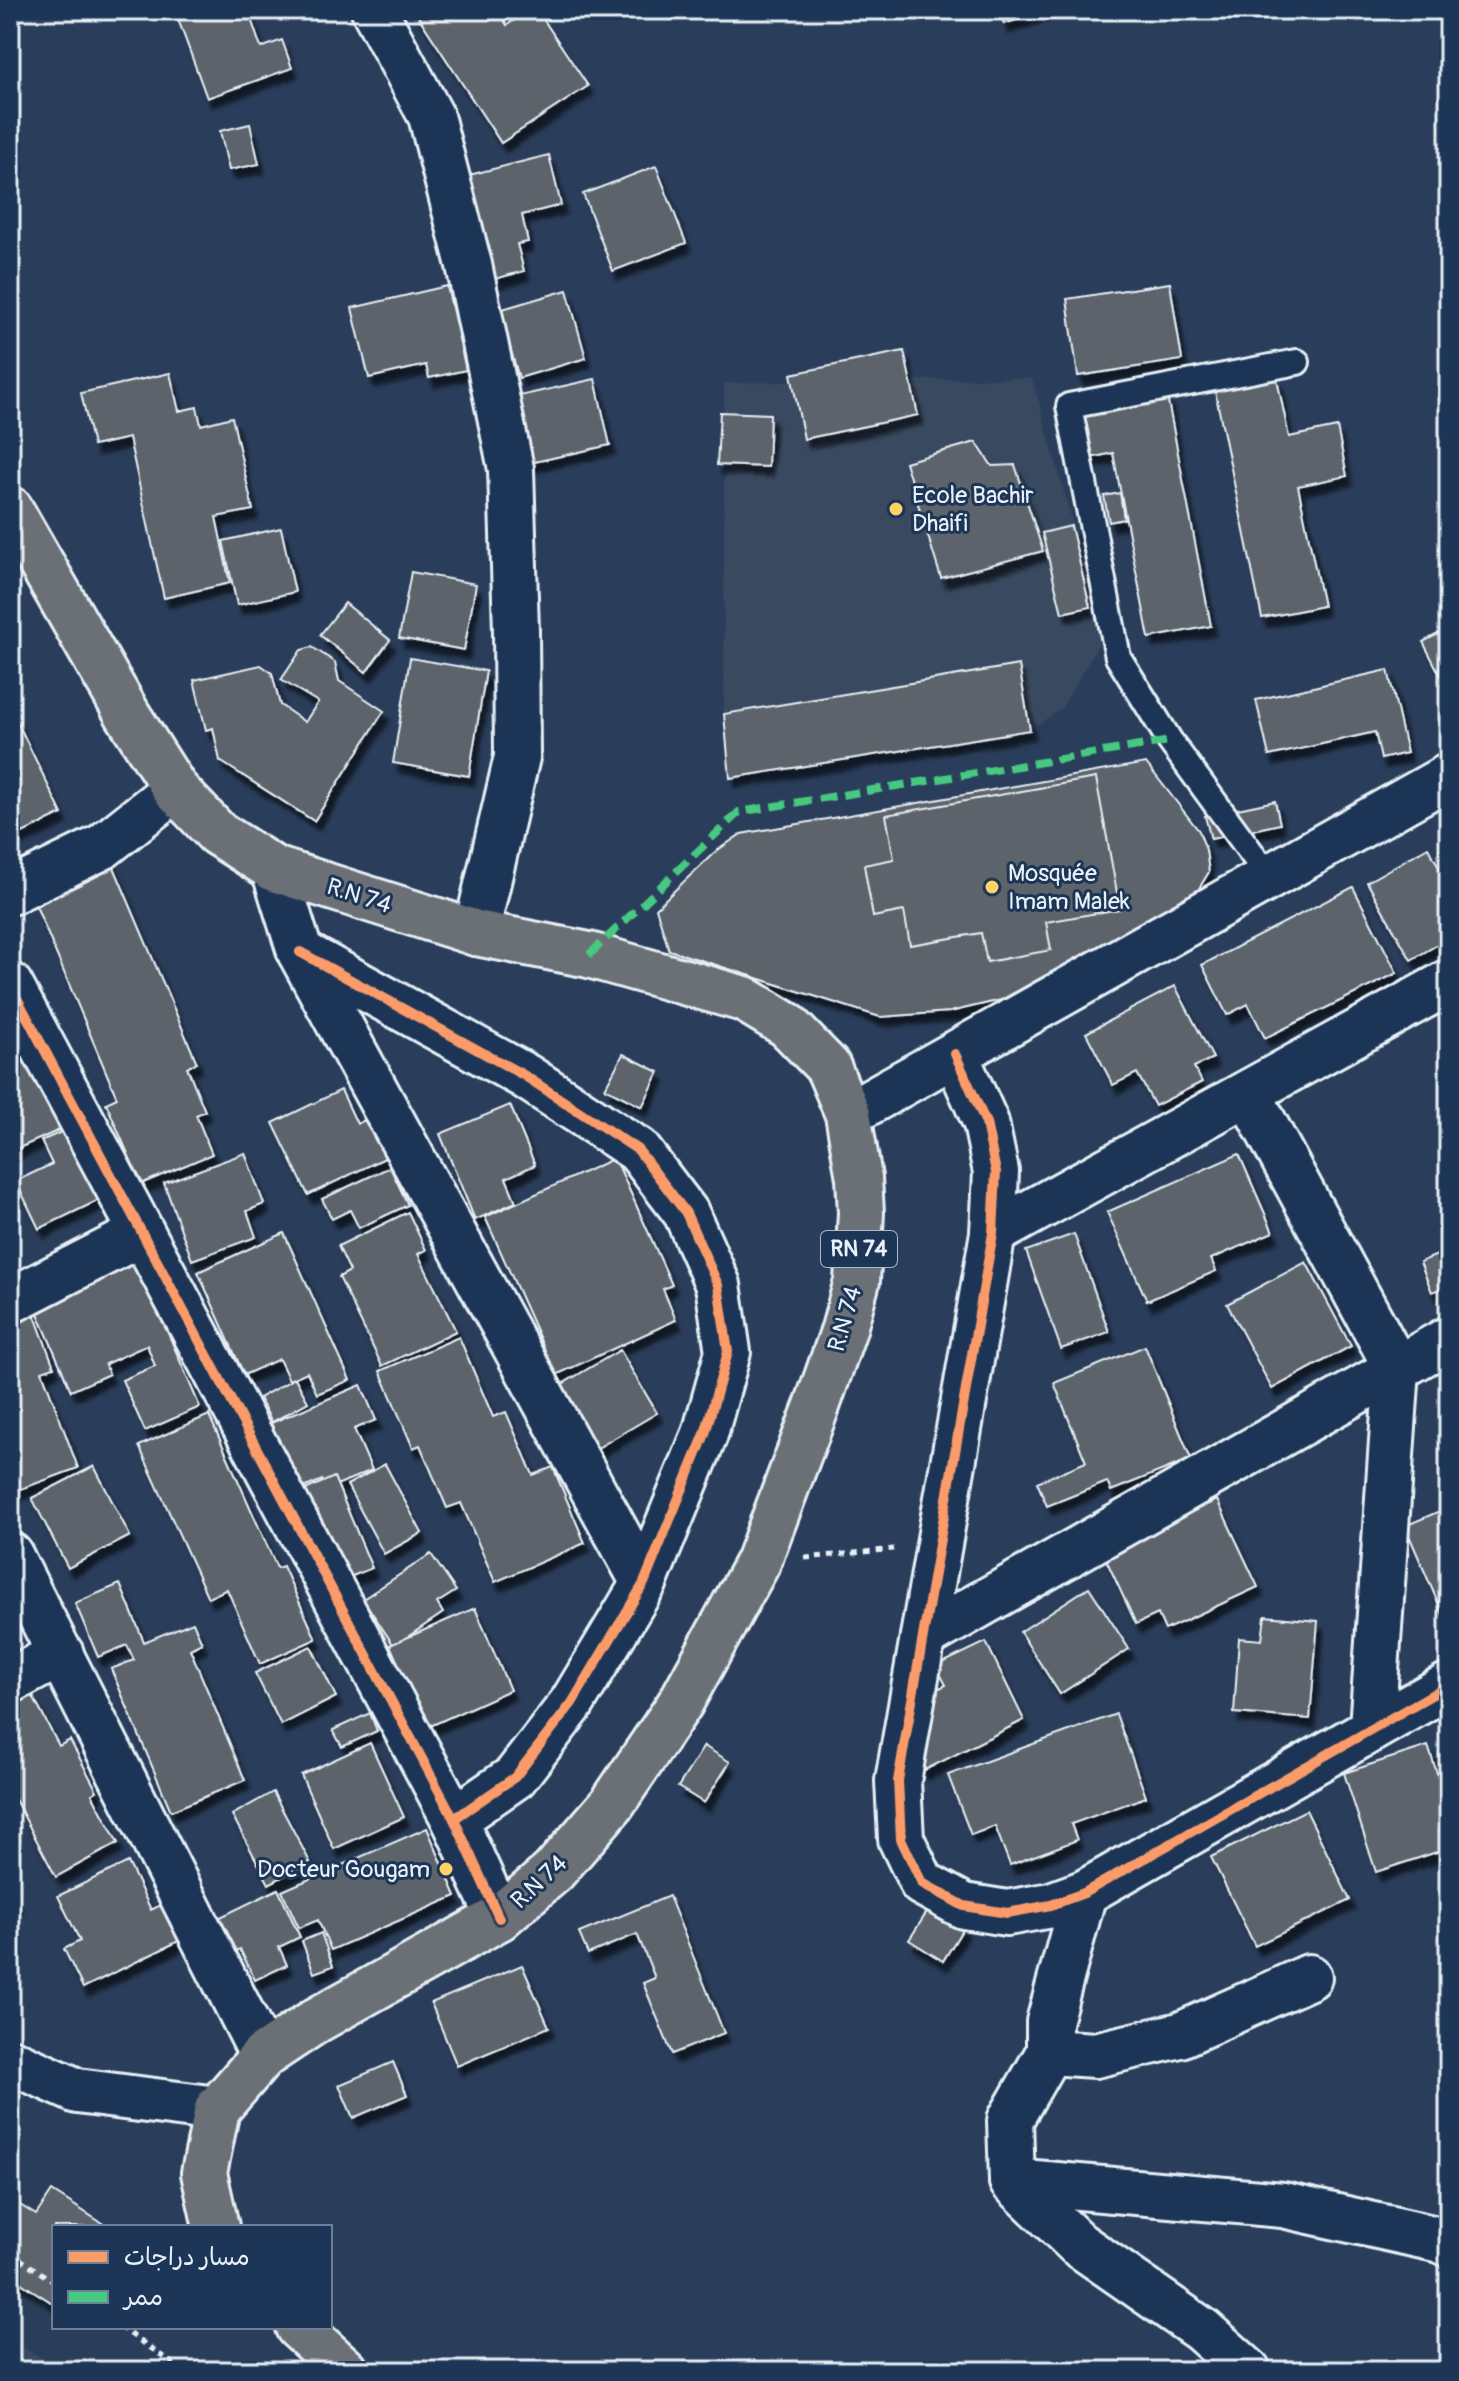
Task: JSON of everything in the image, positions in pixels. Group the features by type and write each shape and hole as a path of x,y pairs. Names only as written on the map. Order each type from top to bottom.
{"main road":[{"name":"R.N 74","path":"10,509 128,715 175,789 217,833 274,869 476,933 589,955 744,999 787,1025 828,1067 848,1114 859,1178 861,1213 857,1281 844,1329 758,1562 681,1702 612,1804 553,1872 499,1918 317,2020 263,2056 217,2109 204,2173 216,2225"},
{"path":"300,2329 346,2371"}],"street":[{"path":"374,10 431,116 469,265 511,469 517,757 476,933"},
{"path":"848,1114 1449,776"},
{"path":"10,892 102,847 175,789"},
{"path":"274,869 300,952 644,1583"},
{"path":"300,952 525,1076 638,1150 686,1213 718,1285 728,1352 705,1434 644,1583 572,1703 515,1777 454,1819"},
{"path":"993,1233 1449,982"},
{"path":"10,985 454,1819 499,1918"},
{"path":"955,1054 986,1123 996,1172 993,1233 898,1781 901,1839 922,1883 964,1906 1007,1913 1051,1905 1084,1893 1449,1685"},
{"path":"1248,1093 1397,1369 1372,1728"},
{"path":"10,1301 142,1233"},
{"path":"923,1637 1449,1339"},
{"path":"10,1555 263,2056"},
{"path":"10,1681 61,1654"},
{"path":"1084,1893 1049,2022 1049,2052 1010,2120 1012,2181 1078,2244 1202,2330 1248,2371"},
{"path":"1049,2052 1095,2055 1180,2035 1309,1977"},
{"path":"10,2061 77,2091 217,2109"},
{"path":"1012,2181 1283,2205 1449,2244"}],"lane":[{"path":"1269,877 1170,741 1118,657 1069,406 1297,362"}],"path":[{"path":"758,1562 939,1544"},
{"path":"10,2252 52,2281"},
{"path":"123,2329 184,2371"}],"shaded area":[{"name":"Ecole Bachir Dhaifi","path":"1032,378 1104,635 1061,709 1030,730 730,778 724,714 724,383"},
{"path":"10,2340 65,2371 10,2371"}],"building":[{"path":"202,10 248,10 261,48 282,40 292,68 207,98 178,19"},
{"path":"414,10 497,10 507,25 529,10 537,10 588,86 501,143"},
{"path":"999,10 1047,10 1004,24"},
{"path":"250,124 259,164 229,170 220,131"},
{"path":"549,155 561,205 522,215 528,242 517,244 524,271 495,279 469,175"},
{"path":"656,166 686,243 613,271 583,194"},
{"path":"1170,283 1182,360 1078,376 1067,299"},
{"path":"447,286 466,370 429,378 426,365 369,378 352,308"},
{"path":"567,290 586,358 519,378 499,310"},
{"path":"904,351 918,415 804,439 791,374"},
{"path":"170,373 179,411 197,407 201,425 232,417 253,510 216,517 230,583 164,598 129,438 93,446 81,393"},
{"path":"595,379 610,445 530,463 515,397"},
{"path":"1277,379 1289,437 1337,427 1347,476 1298,486 1323,606 1262,618 1215,391"},
{"path":"1167,396 1211,626 1149,638 1113,453 1086,459 1077,414"},
{"path":"720,412 770,414 768,467 717,465"},
{"path":"976,442 992,466 1015,465 1043,551 941,578 905,462"},
{"path":"1120,493 1124,519 1109,522 1104,496"},
{"path":"1071,526 1090,607 1062,613 1042,533"},
{"path":"281,528 295,592 237,605 223,541"},
{"path":"411,572 476,584 464,650 399,638"},
{"path":"345,603 390,640 366,672 320,635"},
{"path":"1449,628 1449,692 1423,642"},
{"path":"312,647 335,662 339,681 384,711 314,821 220,761 213,728 206,730 194,680 261,665 272,673 280,705 305,722 318,702 281,680 301,650"},
{"path":"410,658 486,671 469,776 393,763"},
{"path":"1019,665 1030,730 730,778 724,714"},
{"path":"1388,670 1407,753 1381,759 1375,732 1269,756 1256,700"},
{"path":"10,707 62,814 10,839"},
{"path":"1146,763 1199,831 1209,872 1198,890 1001,1000 950,1012 880,1017 669,950 656,908 715,852 741,834"},
{"name":"Mosquée Imam Malek","path":"1096,778 1120,909 1046,922 1051,950 987,962 981,933 910,945 904,911 873,917 864,865 894,859 886,815"},
{"path":"1275,801 1280,824 1211,839 1205,816"},
{"path":"1428,847 1449,885 1449,938 1411,960 1367,882"},
{"path":"108,853 197,1063 187,1067 205,1111 196,1115 212,1154 141,1184 106,1103 117,1098 28,887"},
{"path":"1353,887 1397,973 1265,1038 1248,1004 1227,1015 1202,965"},
{"path":"1175,986 1213,1058 1194,1067 1202,1082 1155,1106 1137,1073 1113,1085 1086,1033"},
{"path":"10,1011 64,1128 10,1152"},
{"path":"623,1054 659,1072 642,1107 605,1088"},
{"path":"341,1090 357,1124 371,1117 389,1156 308,1195 273,1123"},
{"path":"510,1105 535,1165 506,1178 516,1202 475,1220 440,1134"},
{"path":"66,1130 99,1200 39,1229 16,1181 52,1164 41,1141"},
{"path":"245,1153 264,1204 247,1211 256,1237 192,1260 164,1183"},
{"path":"1239,1154 1273,1232 1211,1259 1216,1271 1147,1301 1107,1212"},
{"path":"615,1158 672,1285 663,1289 676,1320 556,1375 485,1217"},
{"path":"390,1167 408,1205 359,1228 350,1210 332,1219 322,1199"},
{"path":"408,1212 426,1250 418,1254 456,1331 382,1366 339,1277 350,1271 338,1246"},
{"path":"284,1233 350,1380 317,1394 307,1372 289,1380 279,1359 244,1375 198,1272"},
{"path":"1074,1234 1109,1332 1061,1349 1026,1251"},
{"path":"1442,1253 1449,1272 1449,1286 1432,1292 1420,1262"},
{"path":"136,1259 200,1407 145,1431 122,1380 155,1366 147,1345 105,1364 109,1374 71,1391 34,1304"},
{"path":"1306,1262 1351,1346 1272,1389 1227,1304"},
{"path":"32,1308 54,1367 42,1371 78,1468 13,1492 10,1485 10,1317"},
{"path":"459,1337 493,1417 506,1412 533,1475 553,1467 585,1543 495,1582 461,1503 447,1508 420,1445 413,1448 380,1371"},
{"path":"1145,1346 1191,1459 1111,1491 1107,1482 1047,1506 1037,1482 1086,1462 1054,1383"},
{"path":"620,1350 657,1413 589,1453 552,1390"},
{"path":"295,1378 308,1402 272,1422 259,1398"},
{"path":"361,1385 376,1420 354,1429 372,1470 325,1490 322,1480 299,1490 271,1423"},
{"path":"209,1415 277,1568 283,1566 316,1639 260,1664 227,1589 208,1598 139,1446"},
{"path":"385,1464 422,1533 384,1554 347,1485"},
{"path":"94,1466 130,1536 68,1568 32,1498"},
{"path":"334,1477 372,1568 340,1581 303,1491"},
{"path":"1217,1500 1258,1587 1165,1630 1158,1614 1136,1624 1103,1553"},
{"path":"1449,1507 1449,1625 1448,1626 1405,1526"},
{"path":"431,1554 456,1591 437,1603 443,1613 394,1646 363,1599"},
{"path":"120,1584 144,1642 193,1622 202,1643 190,1649 245,1780 171,1811 111,1669 134,1660 127,1645 98,1657 75,1603"},
{"path":"1089,1587 1129,1649 1060,1694 1020,1632"},
{"path":"475,1608 510,1690 426,1728 390,1645"},
{"path":"1265,1616 1318,1621 1310,1719 1234,1713 1239,1638 1262,1640"},
{"path":"986,1642 1024,1720 923,1771 908,1739 932,1727 918,1698 946,1685 936,1666"},
{"path":"311,1646 336,1697 281,1725 255,1673"},
{"path":"31,1693 59,1746 70,1740 97,1791 92,1794 118,1843 56,1877 10,1790 10,1704"},
{"path":"370,1713 377,1731 342,1747 333,1730"},
{"path":"1116,1714 1146,1797 1071,1824 1077,1840 1010,1865 995,1826 971,1835 948,1775"},
{"path":"370,1743 404,1817 334,1849 301,1775"},
{"path":"704,1746 730,1762 704,1803 678,1787"},
{"path":"1428,1746 1449,1809 1449,1848 1376,1872 1344,1773"},
{"path":"273,1792 310,1862 269,1884 232,1815"},
{"path":"1306,1810 1350,1900 1255,1946 1211,1857"},
{"path":"427,1828 456,1896 331,1950 318,1920 299,1928 282,1891"},
{"path":"128,1862 151,1910 169,1901 187,1937 83,1988 64,1949 80,1941 58,1896"},
{"path":"10,1884 17,1904 10,1907"},
{"path":"278,1889 300,1937 279,1947 287,1965 255,1980 240,1949 218,1959 202,1926"},
{"path":"669,1896 724,2033 672,2054 643,1983 655,1978 637,1934 588,1954 579,1933"},
{"path":"931,1906 964,1927 943,1961 909,1940"},
{"path":"321,1933 333,1966 314,1973 302,1941"},
{"path":"522,1965 549,2027 457,2066 431,2003"},
{"path":"393,2062 407,2095 353,2118 339,2085"},
{"path":"52,2191 105,2225 52,2225 52,2303 10,2276 10,2220 20,2205 36,2215"}],"marked path":[{"path":"589,955 739,812 1170,741"}],"cycle path":[{"path":"300,952 525,1076 638,1150 686,1213 718,1285 728,1352 705,1434 644,1583 572,1703 515,1777 454,1819"},
{"path":"10,985 454,1819 499,1918"},
{"path":"955,1054 986,1123 996,1172 993,1233 898,1781 901,1839 922,1883 964,1906 1007,1913 1051,1905 1084,1893 1449,1685"}],"place":[{"name":"Ecole Bachir Dhaifi","path":"896,509"},
{"name":"Mosquée Imam Malek","path":"992,887"},
{"name":"Docteur Gougam","path":"446,1869"}]}
